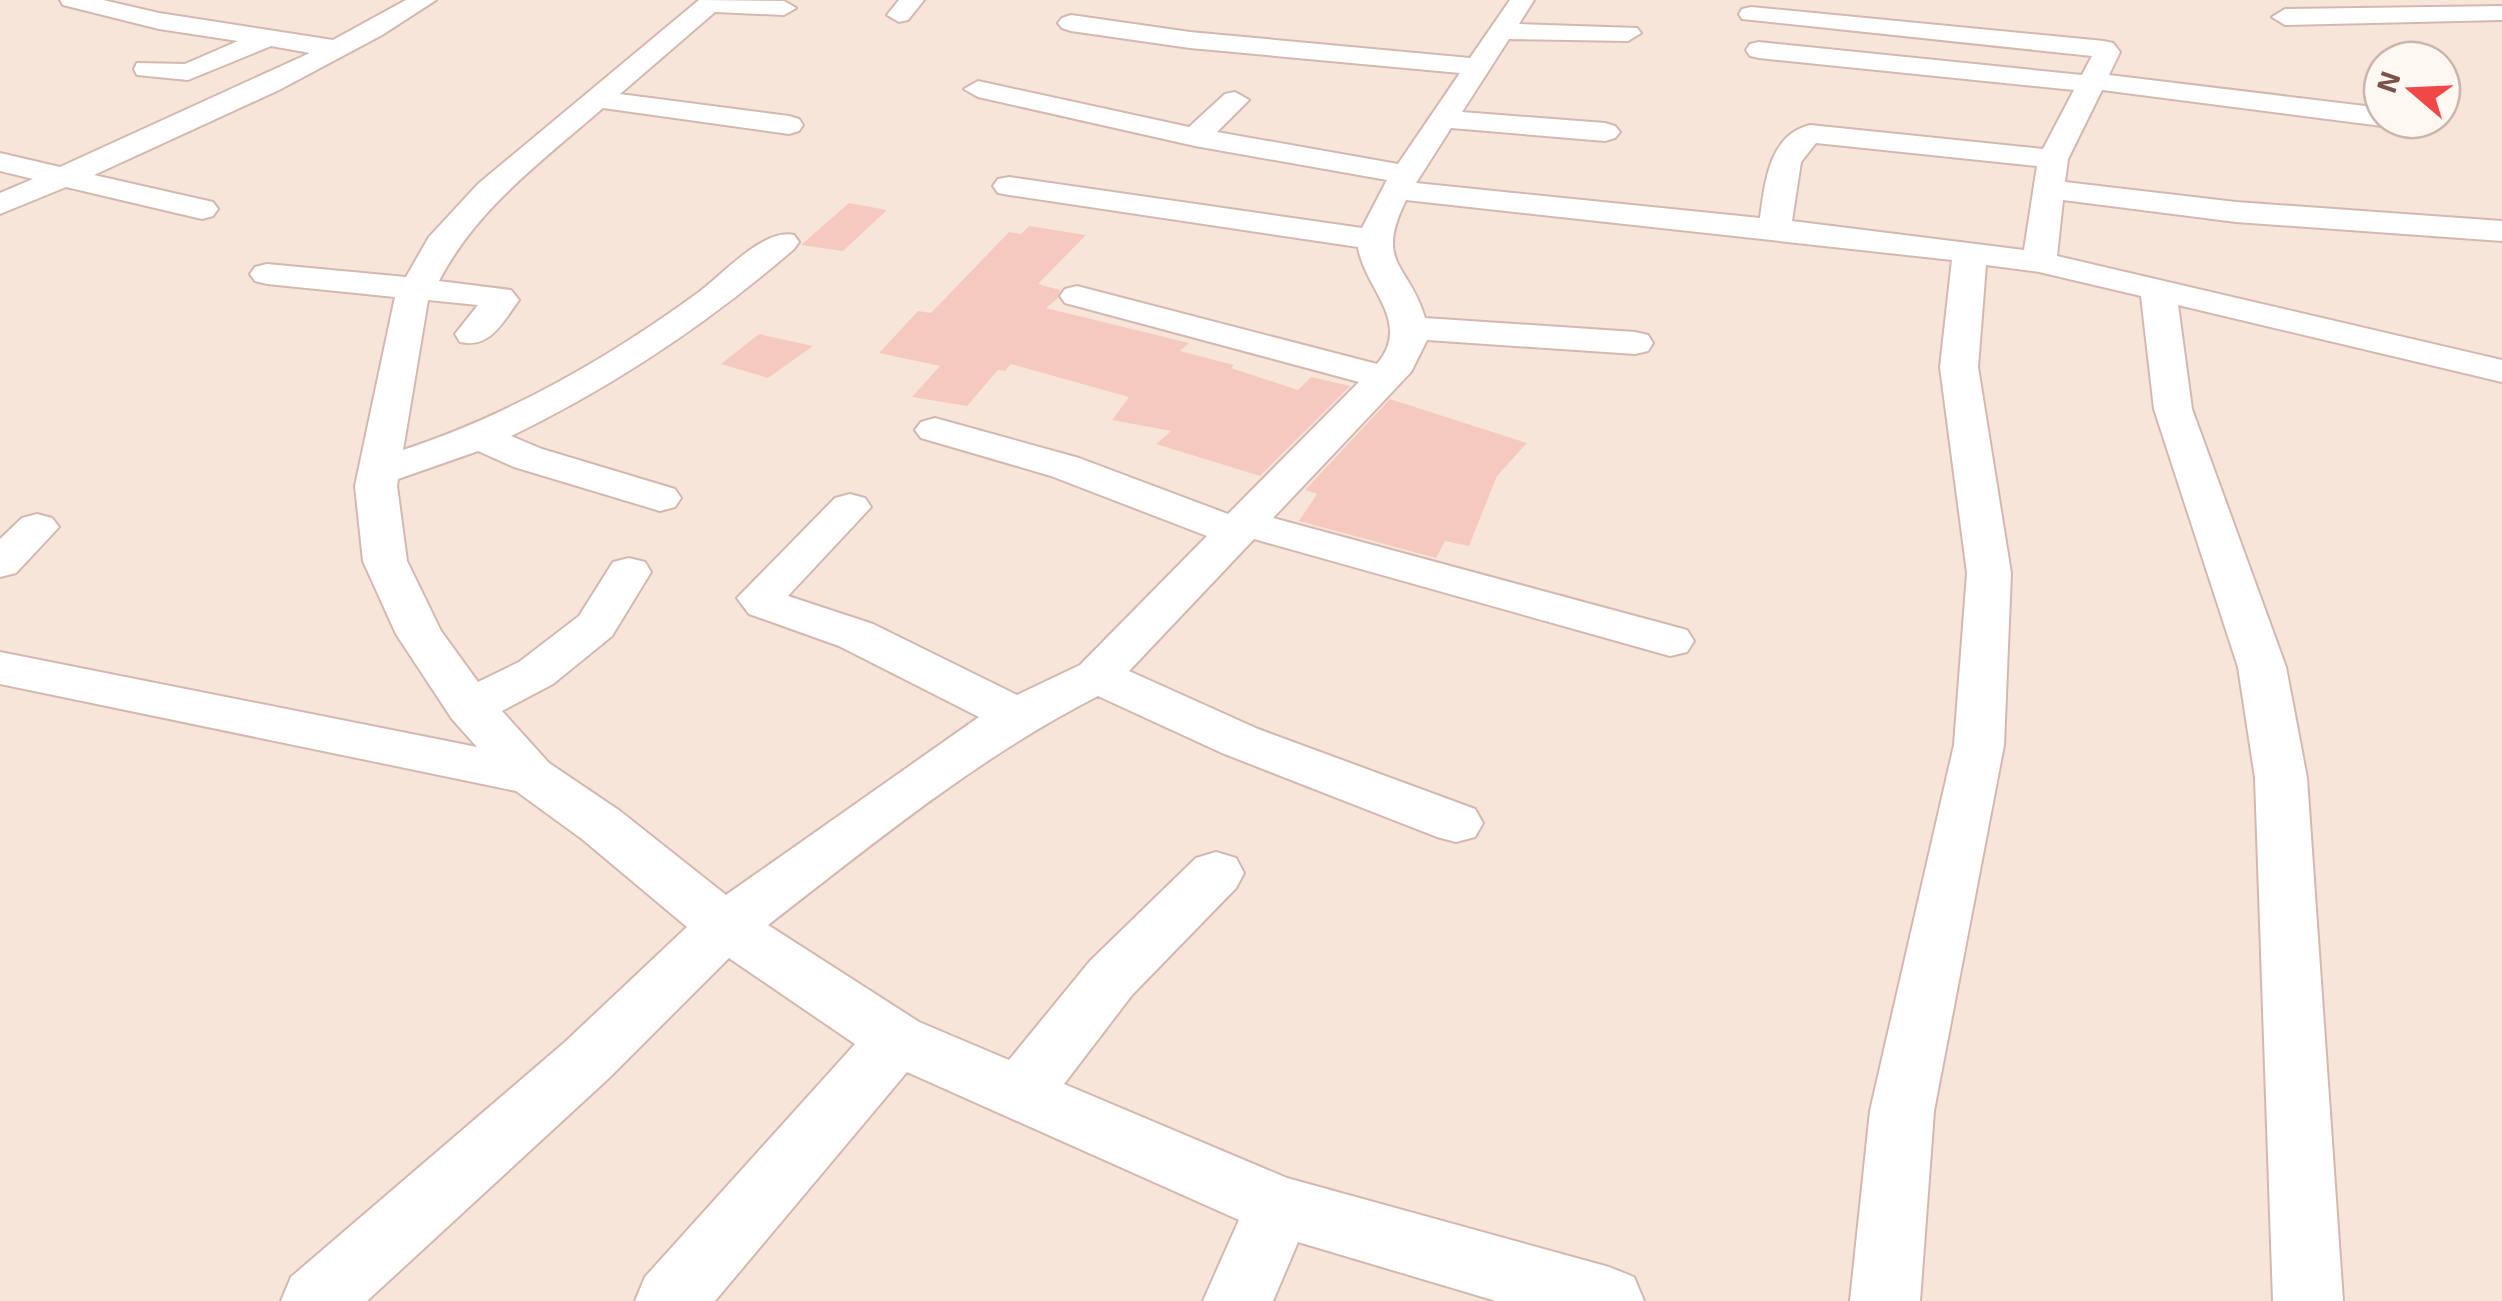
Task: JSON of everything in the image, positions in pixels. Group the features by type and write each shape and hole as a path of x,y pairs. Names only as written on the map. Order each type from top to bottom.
{"street":[{"path":"72,0 159,21 338,49"},
{"path":"0,204 262,88 424,0"},
{"path":"316,1301 588,1060 725,926 908,790 1017,716 1097,676 1398,364 1409,340 1407,314 1374,251 1380,221 1401,182 1522,0"},
{"path":"2484,0 2502,12"},
{"path":"784,8 712,2 489,191 441,244 409,304 376,486 385,561 419,634 470,707 531,776 602,825 725,926 897,1040 1279,1206 1610,1301"},
{"path":"2285,18 2502,12"},
{"path":"1750,14 2030,30 2104,49 2107,52 2052,174 2039,262"},
{"path":"1072,23 1190,40 1477,68"},
{"path":"1502,30 1628,33"},
{"path":"147,68 188,72 268,38"},
{"path":"1758,50 2362,115"},
{"path":"978,89 1401,182 2039,262 2502,371"},
{"path":"597,100 789,125"},
{"path":"1195,137 1235,100"},
{"path":"1443,119 1605,132"},
{"path":"1775,228 1786,159 1797,140 1810,134 2052,174 2236,212 2502,231"},
{"path":"0,162 202,209"},
{"path":"1009,186 1376,240"},
{"path":"379,472 478,436 637,353 728,289 782,242"},
{"path":"1885,1301 1902,1111 1980,745 1989,573 1959,367 1970,252"},
{"path":"267,274 499,297 502,300 472,334"},
{"path":"2158,290 2173,409 2262,666 2281,778 2308,1301"},
{"path":"1076,296 1385,377"},
{"path":"1408,328 1635,343"},
{"path":"935,430 1065,467 1238,527 1436,574 1670,642"},
{"path":"478,436 528,458 660,498"},
{"path":"850,507 760,598 765,604 856,635 1017,716"},
{"path":"0,564 37,527"},
{"path":"470,707 536,673 596,626 630,572"},
{"path":"6,673 531,776"},
{"path":"1097,676 1240,741 1456,823"},
{"path":"1020,1092 1111,978 1216,873"},
{"path":"670,1301 897,1040"},
{"path":"1238,1301 1279,1206"}],"shaded area":[{"path":"0,0 2502,0 2502,1301 0,1301"}],"building":[{"path":"849,203 887,210 843,251 801,245"},
{"path":"1029,226 1086,235 1038,284 1060,290 1057,299 1046,308 1189,343 1180,351 1234,365 1231,368 1298,390 1311,377 1350,386 1260,476 1156,444 1171,431 1112,420 1129,397 1011,364 1005,371 998,370 967,406 912,397 940,366 879,353 918,311 931,313 1009,232 1021,234"},
{"path":"759,334 813,346 768,378 721,364"},
{"path":"1390,399 1527,443 1497,476 1469,546 1445,541 1436,558 1299,521 1317,494 1305,490"}]}
